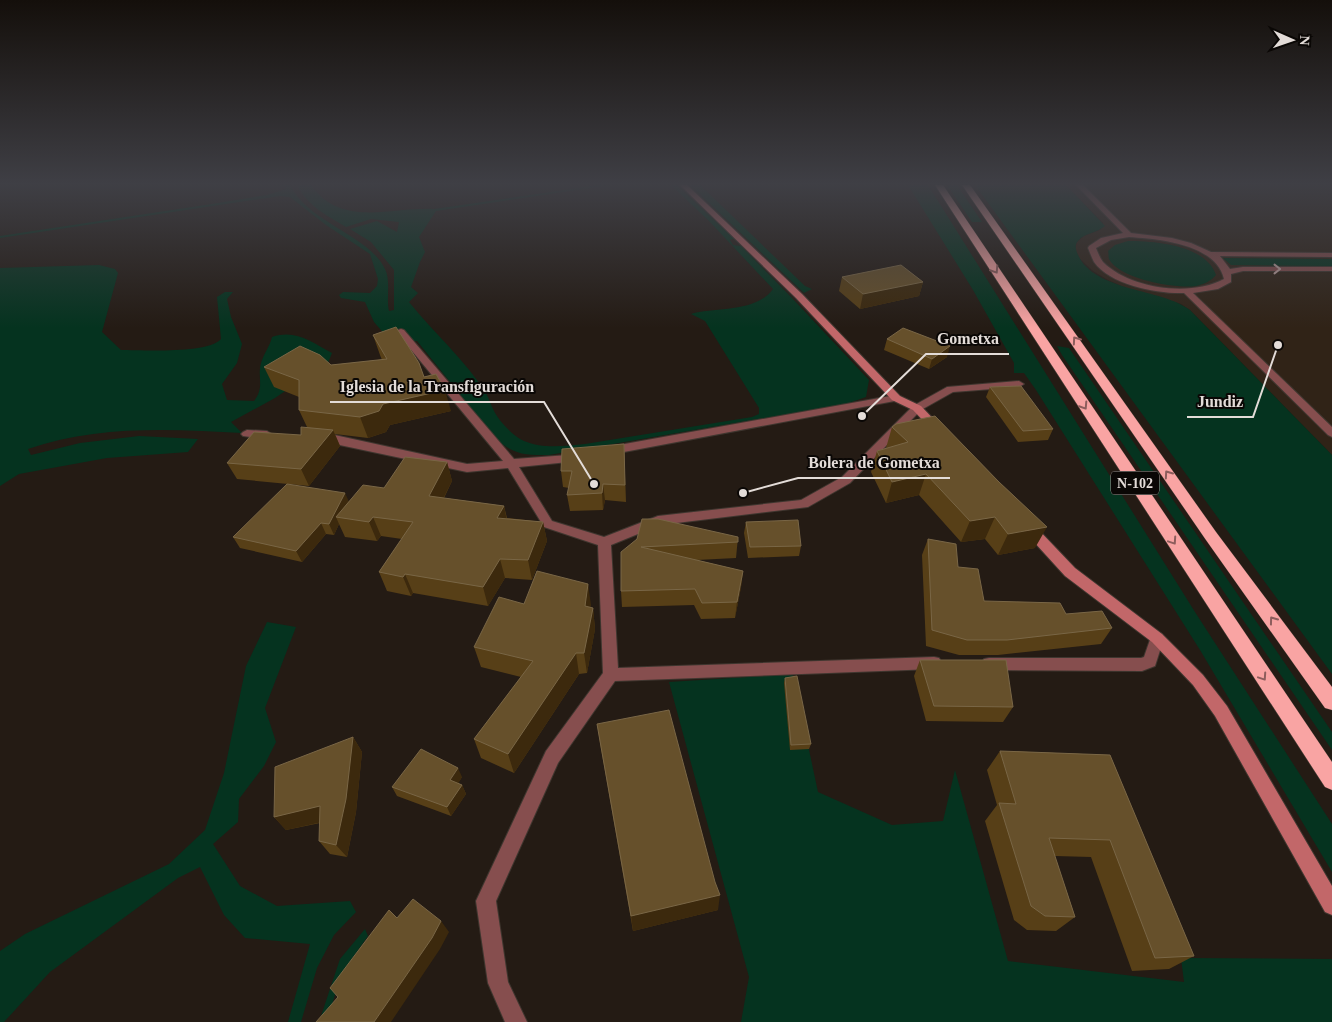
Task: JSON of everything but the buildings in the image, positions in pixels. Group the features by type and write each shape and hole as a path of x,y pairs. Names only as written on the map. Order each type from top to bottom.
{"highway":[{"name":"N-102","path":"971,233 1332,780"},
{"name":"N-102","path":"999,233 1211,536 1332,702"}],"street":[{"path":"735,233 799,296 896,398 917,408 944,437"},
{"path":"1129,235 1170,240 1209,254 1222,263 1229,272 1228,280 1221,287 1207,291 1187,292 1164,290 1132,282 1118,276 1102,266 1093,257 1092,248 1098,241 1111,236 1129,235"},
{"path":"1209,254 1332,255"},
{"path":"1229,272 1243,269 1332,269"},
{"path":"1187,292 1332,433"},
{"path":"401,332 511,463 548,524 604,542 658,521 804,504 846,480 917,408 951,389 1019,384"},
{"path":"312,437 330,438 467,468 561,460 896,398"},
{"path":"247,434 275,436"},
{"path":"1018,516 1070,572 1157,638 1180,660 1221,711 1332,905"},
{"path":"516,1022 498,983 486,901 552,756 611,675 604,542"},
{"path":"978,664 1142,665 1150,661 1157,638"},
{"path":"611,675 949,664"}],"shaded area":[{"path":"1093,233 1332,233 1332,455 1190,310 1181,304 1126,288 1093,271 1080,259 1075,249 1077,242 1084,236"}],"green space":[{"path":"22,233 35,233 0,238 0,236"},
{"path":"338,233 345,233 377,257 387,274 389,311 394,310 394,270 371,242 356,233 422,233 419,237 425,252 411,287 418,293 409,302 478,381 496,415 503,424 515,436 531,444 562,446 585,444 752,417 759,414 759,408 705,321 691,314 746,306 766,297 773,289 720,233 727,233 734,239 730,240 733,245 741,246 869,380 866,397 846,404 549,455 521,453 509,448 496,439 417,341 393,344 374,322 365,302 341,298 339,295 343,292 370,293 377,286 378,279 370,254"},
{"path":"740,233 750,233 805,286 812,289 804,293"},
{"path":"938,233 958,233 1195,612 1332,824 1332,872 1200,650 1036,390 1024,373 1014,373 1014,363 973,290"},
{"path":"1010,233 1092,233 1081,238 1076,244 1078,255 1087,267 1113,283 1163,297 1190,310 1332,455 1332,674"},
{"path":"1128,241 1165,244 1191,251 1202,257 1216,275 1205,283 1187,287 1162,284 1136,277 1115,266 1109,259 1108,251 1115,245"},
{"path":"1223,258 1332,259 1332,266 1231,265"},
{"path":"99,265 115,269 118,273 102,332 121,350 174,350 214,344 221,339 217,297 225,292 233,292 227,299 231,317 242,344 237,363 222,384 227,400 254,401 260,387 261,363 272,337 281,335 296,336 332,353 324,373 316,370 275,398 231,422 242,433 189,430 107,432 54,441 28,449 31,455 80,443 139,436 198,439 188,452 107,458 19,474 0,486 0,268"},
{"path":"1057,346 1069,348 1332,732 1332,750 1062,355"},
{"path":"267,622 296,627 265,708 276,742 264,766 239,799 238,822 213,844 240,886 277,906 350,901 356,912 334,935 317,968 301,1022 288,1022 310,944 245,938 224,915 200,867 178,878 50,972 4,1022 0,1022 0,951 25,934 169,864 205,830 224,773 246,666"},
{"path":"793,675 818,792 892,825 943,821 955,770 1008,961 1184,982 1181,958 1332,959 1332,1022 741,1022 749,977 669,682"},
{"path":"365,929 368,936 341,974 327,1022 319,1022 340,959"}],"place":[{"name":"Jundiz","path":"1278,345"},
{"name":"Gometxa","path":"862,416"},
{"name":"Iglesia de la Transfiguración","path":"594,484"},
{"name":"Bolera de Gometxa","path":"743,493"}]}
